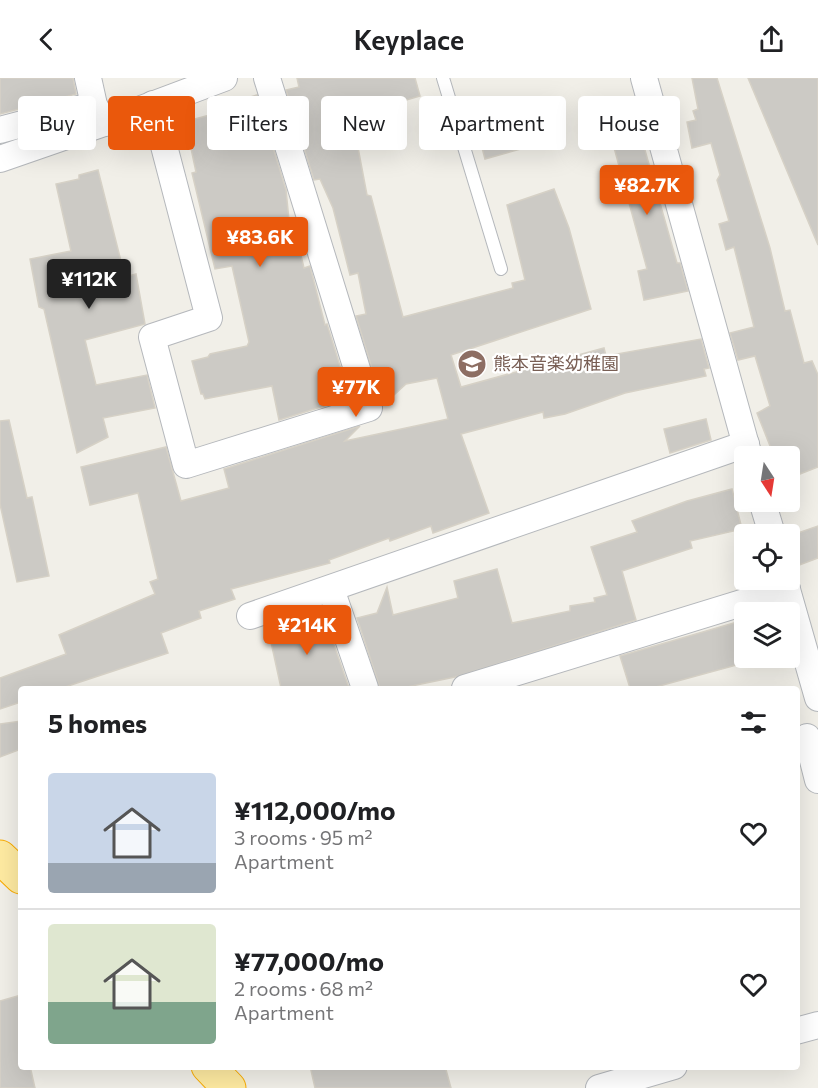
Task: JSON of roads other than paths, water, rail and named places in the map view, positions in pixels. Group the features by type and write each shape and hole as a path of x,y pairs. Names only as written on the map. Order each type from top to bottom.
{"highway":[{"path":"0,856 18,874"},
{"path":"212,1070 229,1088"}],"street":[{"path":"88,78 99,114"},
{"path":"175,96 224,78"},
{"path":"165,150 209,318 152,337 186,465 369,408 267,78"},
{"path":"644,78 747,446"},
{"path":"0,130 108,112"},
{"path":"0,159 99,114"},
{"path":"250,616 734,455"},
{"path":"331,589 364,686"},
{"path":"471,686 767,590"},
{"path":"788,590 818,698"},
{"path":"807,738 818,780"},
{"path":"800,1030 818,1025"},
{"path":"599,1088 660,1070"}],"lane":[{"path":"443,78 501,269"}],"place":[{"name":"熊本音楽幼稚園","path":"472,364"}]}
